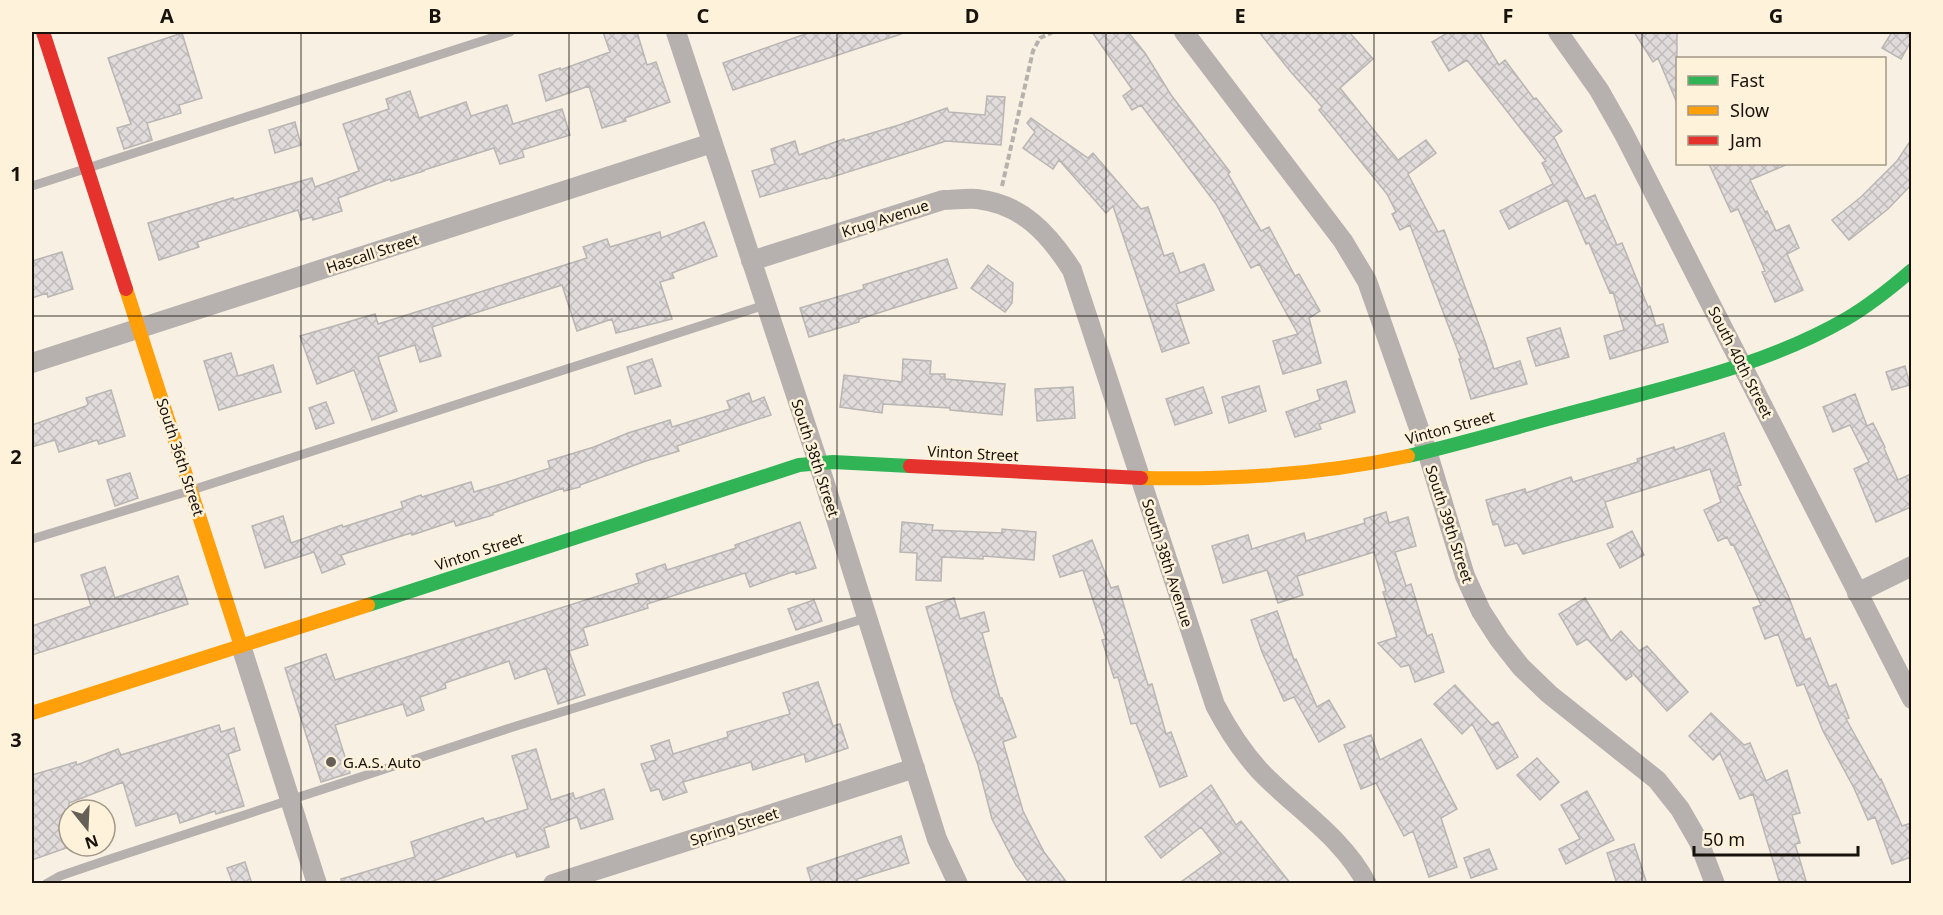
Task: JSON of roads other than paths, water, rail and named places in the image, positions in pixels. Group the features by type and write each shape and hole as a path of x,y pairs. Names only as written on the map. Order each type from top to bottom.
{"street":[{"name":"South 36th Street","path":"43,32 317,884"},
{"name":"South 38th Street","path":"676,32 818,462 937,840 958,884"},
{"name":"South 39th Street","path":"1184,32 1354,257 1377,306 1427,451 1465,576 1481,611 1521,667 1549,694 1657,780 1680,808 1695,834 1709,863 1715,884"},
{"name":"South 40th Street","path":"1558,32 1599,90 1624,134 1911,699"},
{"name":"Hascall Street","path":"32,363 712,143"},
{"name":"Krug Avenue","path":"751,261 943,200 974,199 996,204 1021,214"},
{"name":"South 38th Avenue","path":"1021,214 1037,225 1056,244 1072,270 1207,683 1224,722 1240,747 1260,770 1321,825 1342,848 1367,884"},
{"name":"Vinton Street","path":"32,713 774,472 818,462 1141,478 1235,478 1332,470 1427,451 1767,357 1829,329 1858,311 1911,270"},
{"path":"1857,593 1911,566"},
{"name":"Spring Street","path":"553,884 915,768"}],"lane":[{"path":"32,186 510,32"},
{"path":"32,539 192,490 765,305"},
{"path":"46,884 60,876 110,859 513,727 867,618"}],"place":[{"name":"G.A.S. Auto","path":"331,762"}]}
